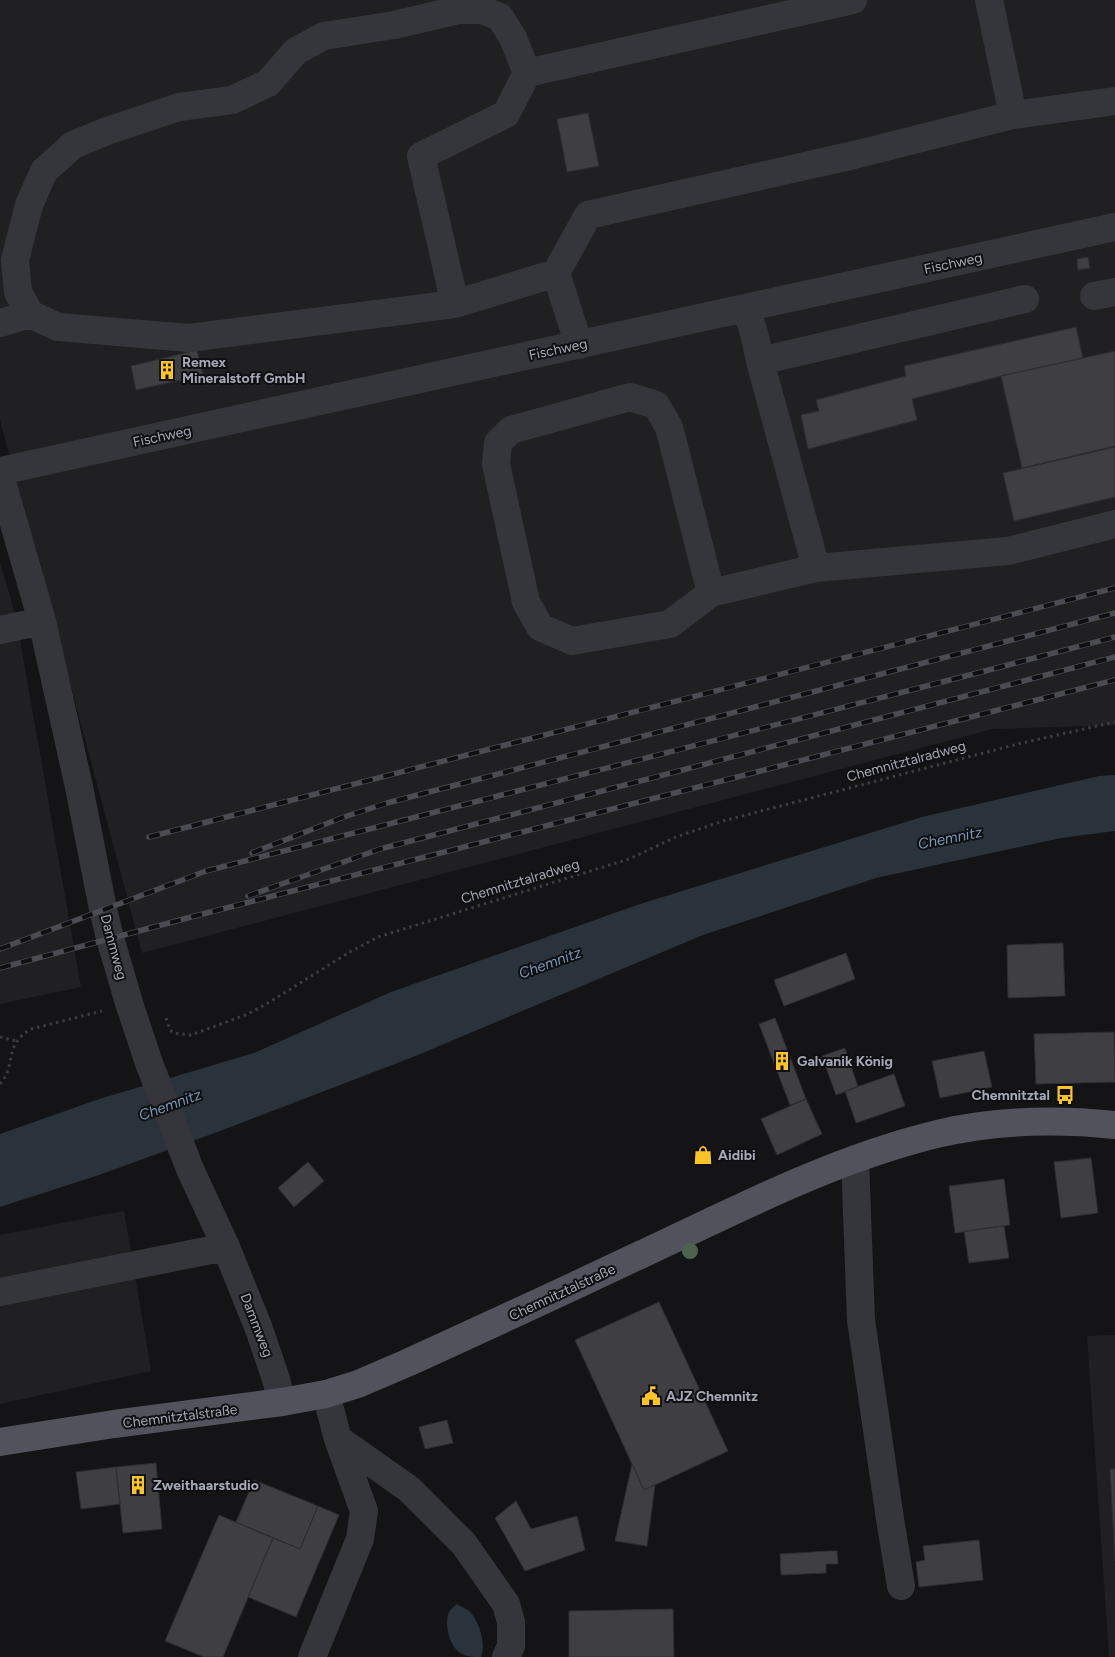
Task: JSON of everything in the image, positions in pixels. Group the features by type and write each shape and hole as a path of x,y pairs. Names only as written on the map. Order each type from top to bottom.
{"main road":[{"name":"Chemnitztalstraße","path":"0,1442 114,1424 282,1402 326,1394 358,1384 408,1363 752,1202 855,1159 938,1134 1011,1122 1064,1121 1115,1125"}],"street":[{"path":"527,73 853,0"},
{"path":"989,0 1013,115"},
{"path":"455,304 421,156 506,114 527,73 513,38 500,17 481,5 394,25 324,36 296,51 268,83 232,100 179,106 73,145 44,172 29,205 16,260 18,292 30,314 58,327 189,338 455,304 556,274 588,215 854,155 1013,115 1115,101"},
{"name":"Fischweg","path":"0,473 1115,227"},
{"path":"556,274 579,345"},
{"path":"760,361 1024,299"},
{"path":"746,308 816,568"},
{"path":"0,323 30,314"},
{"path":"711,593 669,427 656,405 630,397 511,430 498,443 496,464 526,602 540,627 572,641 670,624 711,593 816,568 1008,550 1115,524"},
{"name":"Dammweg","path":"0,473 42,621 79,786 103,909 129,1003 149,1063 190,1169 226,1247 259,1329 282,1402"},
{"path":"0,630 42,621"},
{"path":"855,1159 861,1320 901,1586"},
{"path":"0,1292 226,1247"},
{"path":"312,1657 360,1539 364,1511 338,1439 326,1394"},
{"path":"338,1439 409,1489 464,1544 506,1604 511,1622 511,1646 506,1657"}],"path":[{"name":"Chemnitztalradweg","path":"164,1015 170,1030 174,1033 191,1035 248,1014 348,953 378,937 629,859 676,837 724,821 1018,744 1115,722"},
{"path":"0,1084 6,1074 16,1040 21,1034 31,1029 129,1003"},
{"path":"0,1037 16,1040"}],"shaded area":[{"path":"0,0 1115,0 1115,725 993,729 142,953 0,420"},
{"path":"0,562 16,617 81,987 0,1004"},
{"path":"124,1211 151,1371 0,1404 0,1235"},
{"path":"1115,1335 1115,1657 1109,1657 1087,1336"}],"water":[{"name":"Chemnitz","path":"1115,775 1115,831 1061,838 876,878 703,935 413,1057 99,1175 0,1207 0,1134 99,1099 254,1053 391,992 640,904 922,817 1099,776"},
{"path":"457,1604 470,1612 477,1623 483,1646 481,1657 462,1654 455,1649 450,1639 447,1628 448,1617 450,1611"}],"building":[{"path":"588,113 599,166 567,172 557,119"},
{"path":"1088,257 1090,268 1078,270 1077,259"},
{"path":"1076,327 1083,358 1001,376 912,399 917,420 808,449 801,415 819,411 816,400 906,376 904,366"},
{"name":"Remex Mineralstoff GmbH","path":"197,350 203,375 136,390 131,366"},
{"path":"1115,351 1115,446 1022,468 1001,376"},
{"path":"1115,447 1115,497 1014,521 1003,473"},
{"path":"1063,943 1065,996 1008,998 1007,945"},
{"path":"846,953 855,979 784,1006 774,980"},
{"name":"Galvanik König","path":"775,1018 806,1099 790,1105 759,1024"},
{"path":"1114,1032 1115,1082 1036,1084 1034,1034"},
{"path":"845,1048 858,1087 836,1095 822,1056"},
{"path":"984,1051 992,1087 940,1098 932,1061"},
{"path":"894,1074 905,1106 856,1123 845,1091"},
{"path":"806,1099 822,1134 777,1155 761,1119"},
{"path":"1091,1158 1098,1213 1061,1218 1054,1162"},
{"path":"308,1162 324,1181 294,1207 278,1188"},
{"path":"1004,1179 1010,1225 955,1233 949,1186"},
{"path":"1004,1226 1009,1258 969,1263 964,1231"},
{"name":"AJZ Chemnitz","path":"659,1302 728,1451 644,1490 575,1340"},
{"path":"447,1420 453,1443 425,1449 419,1427"},
{"name":"Zweithaarstudio","path":"156,1463 162,1529 123,1533 116,1467"},
{"path":"632,1464 644,1490 655,1485 647,1546 615,1541"},
{"path":"116,1467 120,1504 81,1509 76,1472"},
{"path":"1110,1469 1115,1469 1115,1561"},
{"path":"254,1480 318,1506 300,1549 236,1522"},
{"path":"516,1501 531,1529 577,1516 585,1550 525,1571 495,1518"},
{"path":"318,1506 339,1515 296,1617 248,1597 273,1538 300,1549"},
{"path":"219,1515 273,1538 223,1657 204,1657 165,1641"},
{"path":"979,1540 983,1580 919,1587 916,1562 925,1560 923,1546"},
{"path":"837,1551 838,1564 826,1564 826,1573 781,1575 780,1554"},
{"path":"673,1609 674,1657 569,1657 569,1611"}],"railway":[{"path":"149,837 1115,588"},
{"path":"252,853 341,818 387,803 1115,613"},
{"path":"0,949 206,871 1115,637"},
{"path":"248,896 380,849 1115,657"},
{"path":"0,968 195,916 1115,680"}],"place":[{"name":"Remex Mineralstoff GmbH","path":"167,370"},
{"name":"Galvanik König","path":"782,1061"},
{"name":"Chemnitztal","path":"1065,1095"},
{"name":"Aidibi","path":"703,1155"},
{"name":"AJZ Chemnitz","path":"651,1396"},
{"name":"Zweithaarstudio","path":"138,1485"}]}
